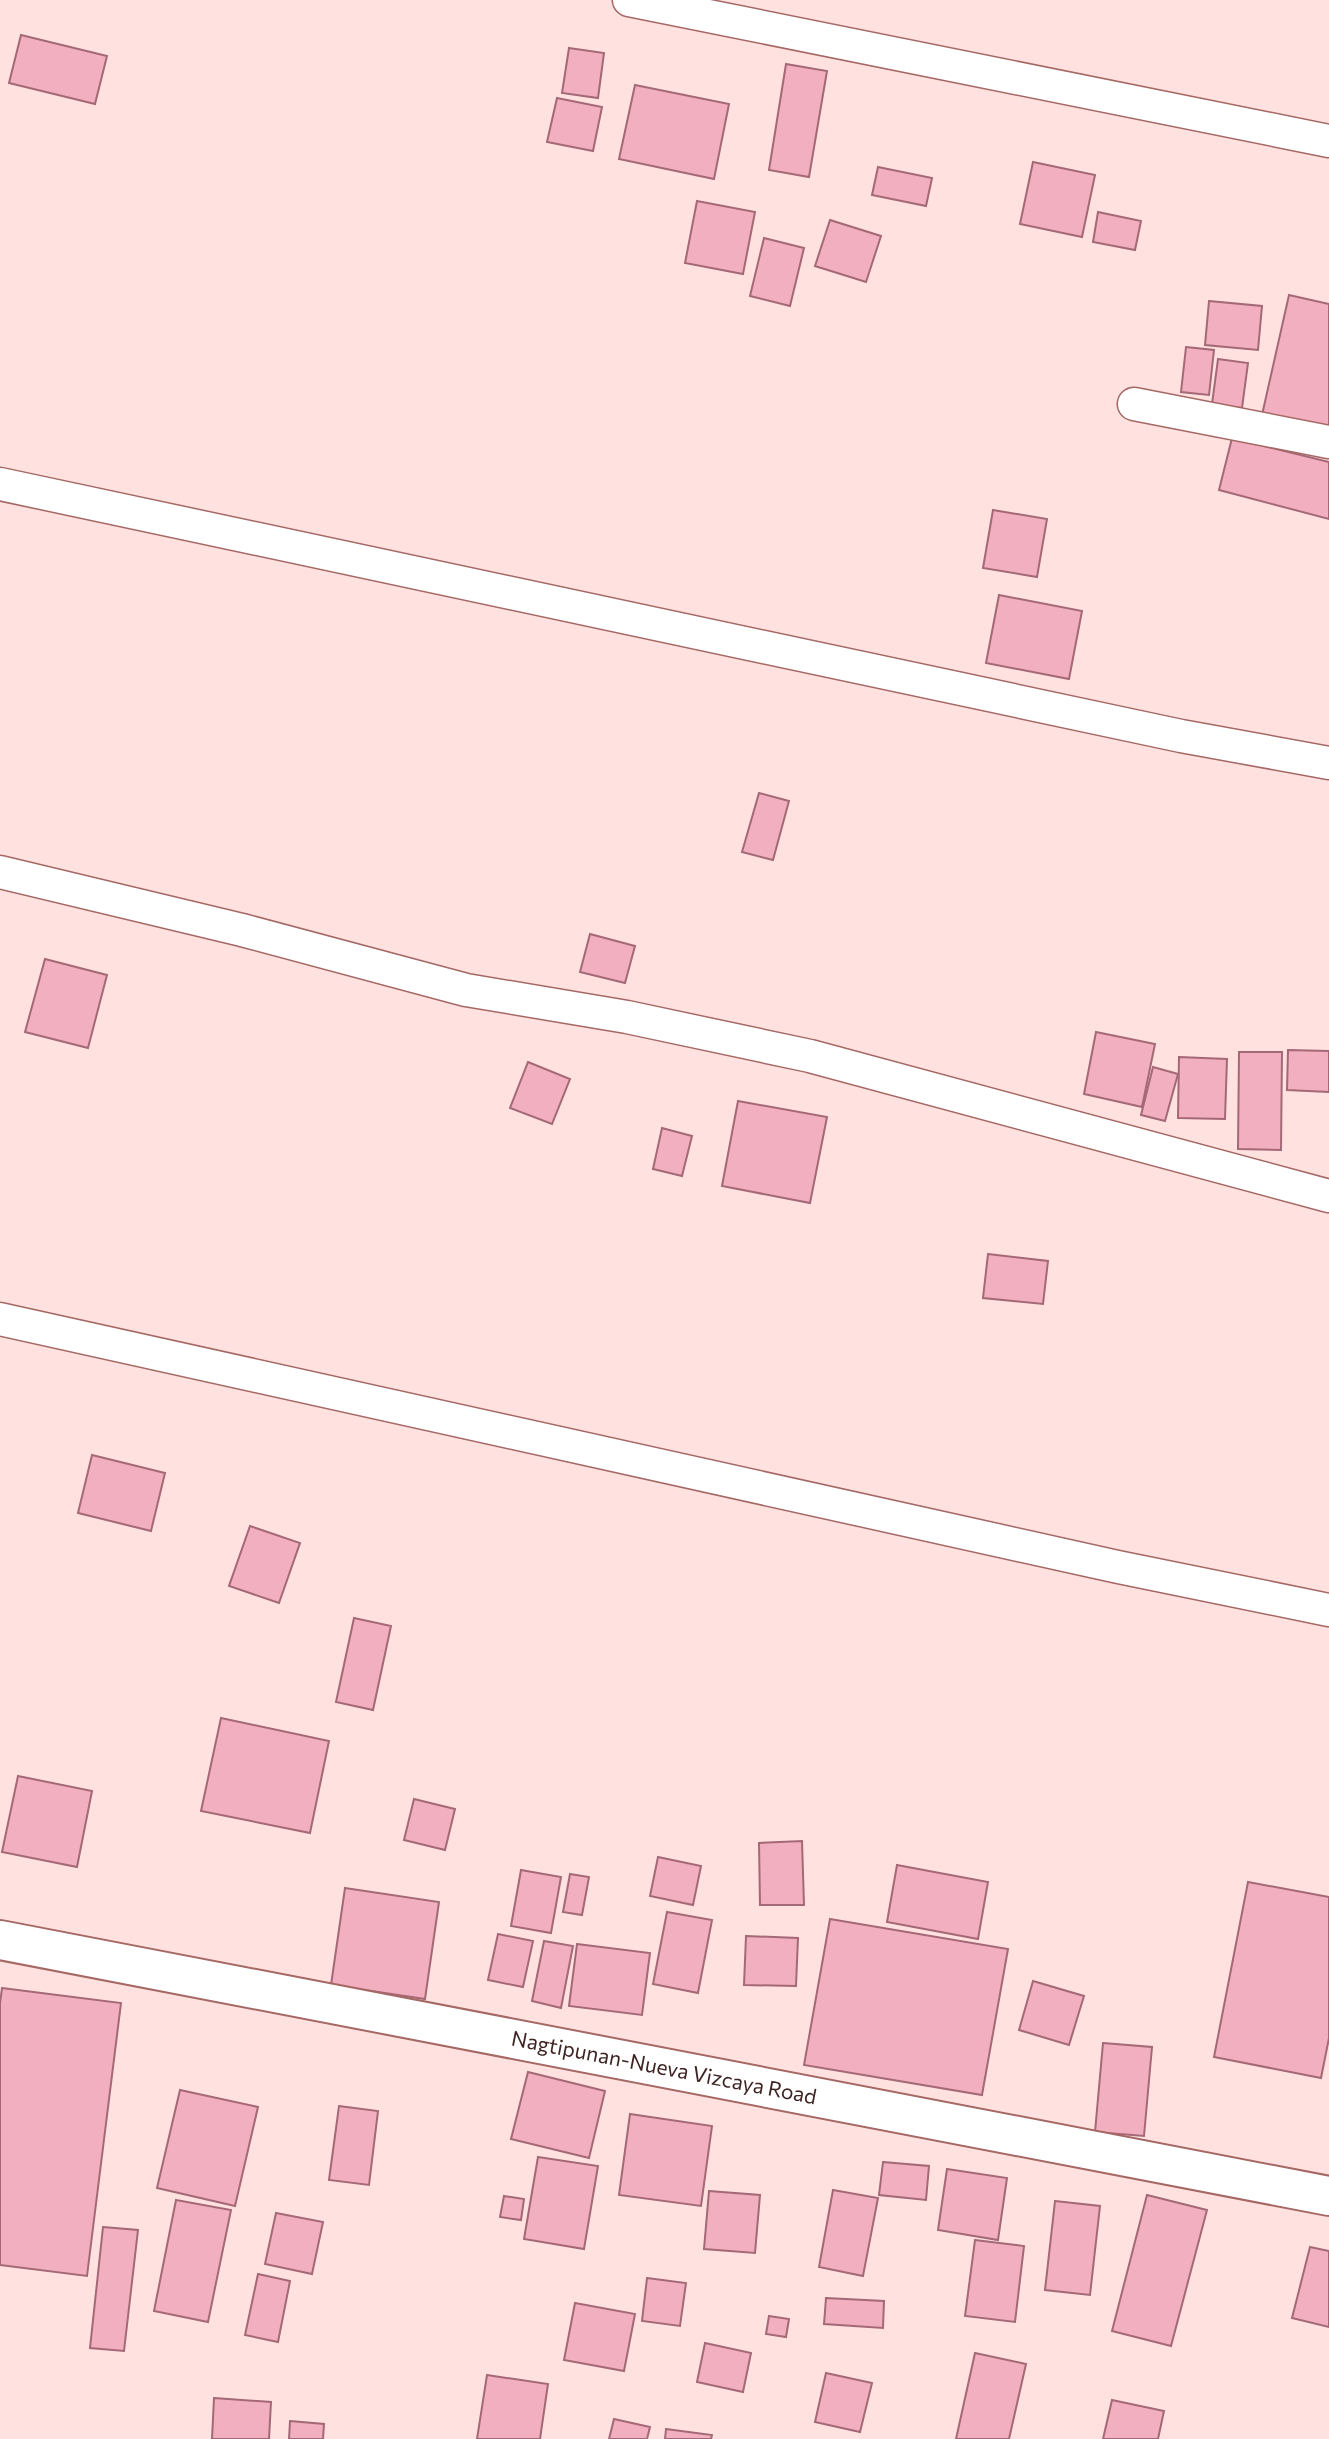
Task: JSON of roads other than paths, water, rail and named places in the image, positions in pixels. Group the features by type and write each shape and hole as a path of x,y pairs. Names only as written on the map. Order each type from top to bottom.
{"main road":[{"name":"Nagtipunan-Nueva Vizcaya Road","path":"0,1940 1329,2196"}],"street":[{"path":"629,0 1329,141"},
{"path":"1134,404 1329,442"},
{"path":"0,484 1181,736 1329,763"},
{"path":"0,872 242,930 466,990 627,1017 810,1056 1329,1196"},
{"path":"0,1319 1118,1567 1329,1609"}]}
